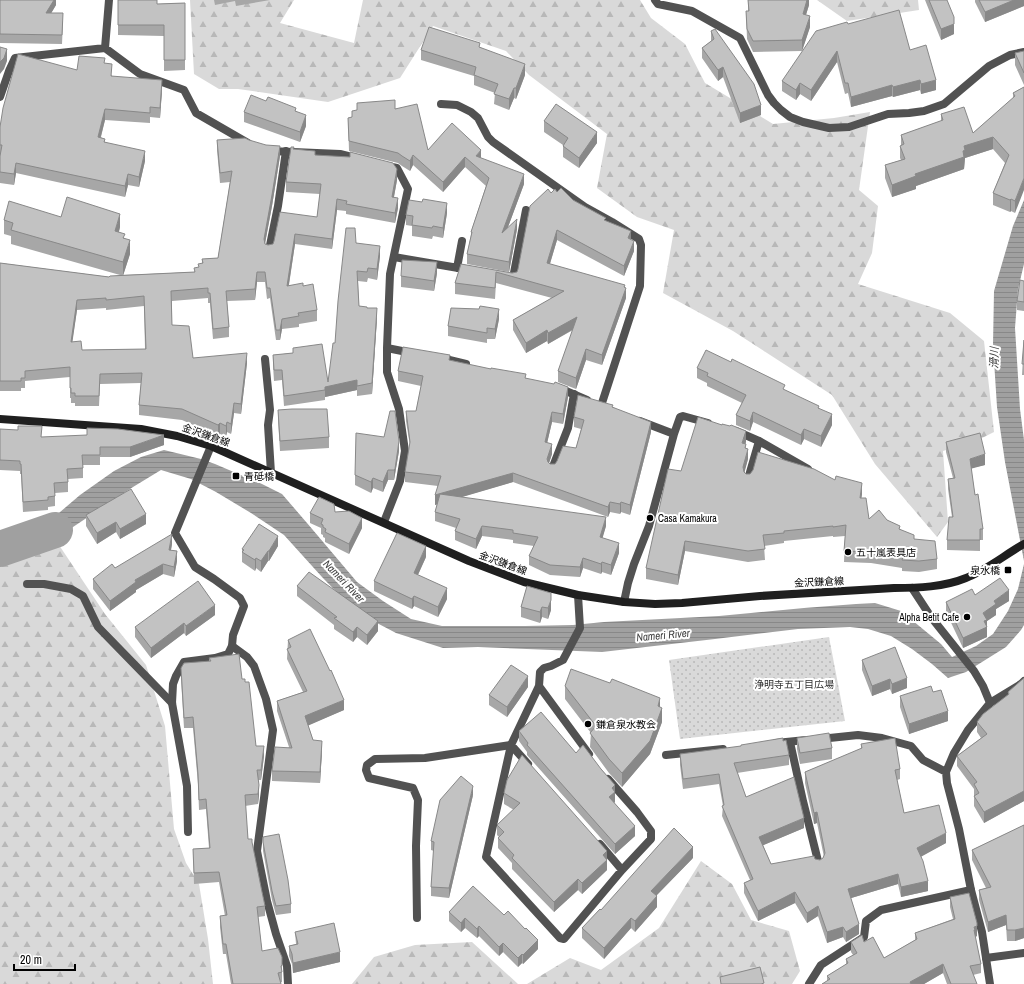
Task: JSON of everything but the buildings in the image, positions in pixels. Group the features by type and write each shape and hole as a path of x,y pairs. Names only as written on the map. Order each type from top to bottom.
{"main road":[{"name":"金沢鎌倉線","path":"0,419 141,429 177,436 211,446 469,561 524,582 578,595 624,602 654,604 682,603 760,596 912,588 944,584 967,578 1024,544"}],"street":[{"path":"105,48 109,0"},
{"path":"655,0 658,4 692,11 740,38 768,95 774,103 790,117 829,128 849,127 888,114 924,111 944,104 989,66 1010,55 1024,52"},
{"path":"0,97 9,71 11,56 105,48 140,74 184,90 196,113 251,145 268,150 286,152 340,154 368,161"},
{"path":"441,104 457,105 471,112 478,118 488,137 493,142 585,207 639,239 641,245 640,286 605,407 552,385"},
{"path":"269,250 278,206 286,152"},
{"path":"383,165 397,168 408,189 390,274 387,348 387,372 399,409 405,451 400,480 384,522"},
{"path":"499,275 513,278 526,210"},
{"path":"457,268 462,241"},
{"path":"394,257 478,271"},
{"path":"387,348 475,366"},
{"path":"265,359 270,410 268,425 271,472"},
{"path":"552,468 568,428 574,394"},
{"path":"624,602 634,564 649,526 680,417 683,416 713,424"},
{"path":"630,417 674,434"},
{"path":"728,428 759,441 813,472"},
{"path":"748,479 759,441"},
{"path":"188,832 187,786 172,703 173,684 184,662 215,658 228,654 232,646 233,635 244,606 240,598 214,579 194,567 175,534 211,446"},
{"path":"27,584 44,584 71,589 83,596 98,628 172,703"},
{"path":"912,588 931,617 974,671 983,686 990,703"},
{"path":"578,595 580,628 562,660 544,668 540,672 538,686 511,745 486,857 560,938 564,939 622,870 651,839 651,831 637,812 601,770"},
{"path":"232,646 247,657 254,666 266,699 273,730 257,851 267,901 287,966 288,984"},
{"path":"990,984 982,932 971,890 959,829 947,783 946,772 954,753 968,730 990,703 1023,684"},
{"path":"538,686 592,758"},
{"path":"767,744 858,735 882,738 912,746 923,760 946,772"},
{"path":"790,742 819,865"},
{"path":"511,745 532,769"},
{"path":"417,918 416,846 418,800 413,788 369,778 366,770 367,765 375,759 425,758 511,745"},
{"path":"666,755 728,748"},
{"path":"596,840 622,870"},
{"path":"809,984 821,965 864,937 866,921 881,910 971,890"},
{"path":"986,958 1024,953"}],"green space":[{"path":"190,0 294,0 280,23 354,43 363,0 640,0 651,18 685,44 705,83 773,124 834,118 870,112 859,190 878,206 872,253 858,284 950,313 984,341 994,432 978,440 943,451 948,522 937,537 875,464 832,395 733,331 663,293 674,230 637,217 597,188 607,134 529,75 506,51 433,26 400,78 328,102 238,89 219,89 194,74"},
{"path":"817,0 918,0 919,10 847,21"},
{"path":"55,539 105,614 146,665 165,726 174,829 186,863 199,884 208,939 213,984 0,984 0,548"},
{"name":"浄明寺五丁目広場","path":"829,637 845,721 680,739 669,660"},
{"path":"701,861 732,884 751,920 789,931 800,971 792,984 527,984 570,958 601,970 659,928"},
{"path":"472,942 518,984 352,984 374,957 415,945"}],"water":[{"name":"滑川","path":"1024,200 1024,264 1018,289 1015,328 1020,409 1024,440 1024,561 1005,462 997,407 993,345 994,291 1013,226"},
{"path":"164,450 215,464 282,494 357,582 411,619 442,626 573,625 719,616 875,603 901,611 941,644 952,657 976,646 993,634 1008,611 1018,589 1024,564 1024,625 1006,647 966,672 948,678 912,649 891,636 868,629 850,627 798,629 602,652 478,647 443,648 396,633 356,612 284,535 216,492 191,479 161,470 55,539 0,548 0,538 39,530 80,495 114,471 141,457"}],"waterway":[{"name":"Nameri River","path":"0,549 55,530"}],"place":[{"name":"青砥橋","path":"236,476"},
{"name":"Casa Kamakura","path":"650,518"},
{"name":"五十嵐表具店","path":"848,552"},
{"name":"泉水橋","path":"1008,570"},
{"name":"Alpha Betit Cafe","path":"967,617"},
{"name":"鎌倉泉水教会","path":"588,724"}]}
